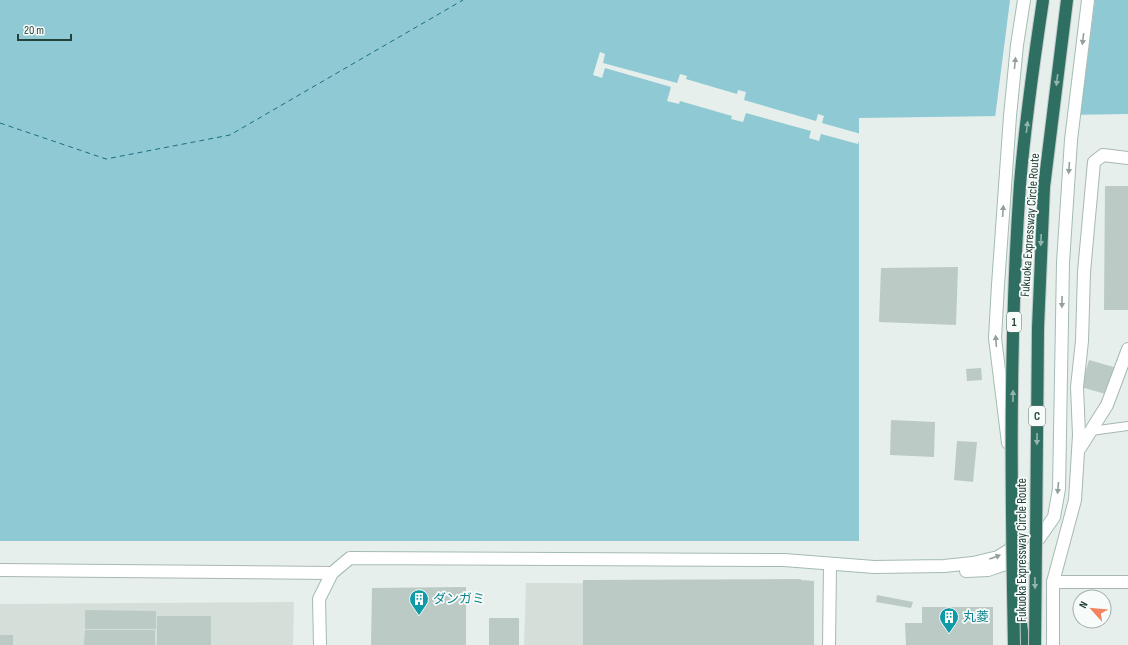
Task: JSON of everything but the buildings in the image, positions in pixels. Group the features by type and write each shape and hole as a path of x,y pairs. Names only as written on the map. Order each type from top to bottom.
{"highway":[{"name":"Fukuoka Expressway Circle Route","path":"1014,645 1014,325 1020,183 1043,0"},
{"name":"Fukuoka Expressway Circle Route","path":"1035,645 1038,328 1044,187 1067,0"},
{"path":"1013,574 1020,606 1024,645"}],"street":[{"path":"320,645 319,599 332,573 350,558 784,560 830,565 874,567 973,564 998,557 1009,550 1015,542 1011,472 995,338 1010,116 1017,45 1024,0"},
{"path":"874,567 909,573 988,570 1026,557 1054,517 1059,489 1063,264 1071,140 1088,0"},
{"path":"1053,645 1053,582 1075,500 1079,435 1077,387 1082,341 1084,272 1094,162 1103,155 1128,158"},
{"path":"1078,451 1107,405 1128,349"},
{"path":"829,645 830,565"},
{"path":"0,570 332,573"},
{"path":"1053,582 1128,582"}],"lane":[{"path":"1091,431 1128,426"}],"shaded area":[{"path":"526,583 811,584 811,645 524,645"},
{"path":"294,602 293,645 0,645 0,604"}],"water":[{"path":"0,0 1128,0 1128,114 859,118 859,541 0,541"}],"pier":[{"path":"1010,0 1095,0 1080,117 995,118"},
{"path":"600,52 605,54 603,63 677,83 680,74 687,76 686,79 737,94 738,90 746,92 744,100 816,121 818,114 824,116 822,123 861,134 858,144 821,134 819,141 809,138 811,131 746,113 743,122 731,119 732,116 680,101 679,104 667,101 671,87 605,68 602,78 593,75"}],"ferry route":[{"path":"0,123 106,159 230,135 463,0"}],"place":[{"name":"ダンガミ","path":"419,616"},
{"name":"丸菱","path":"949,634"}]}
